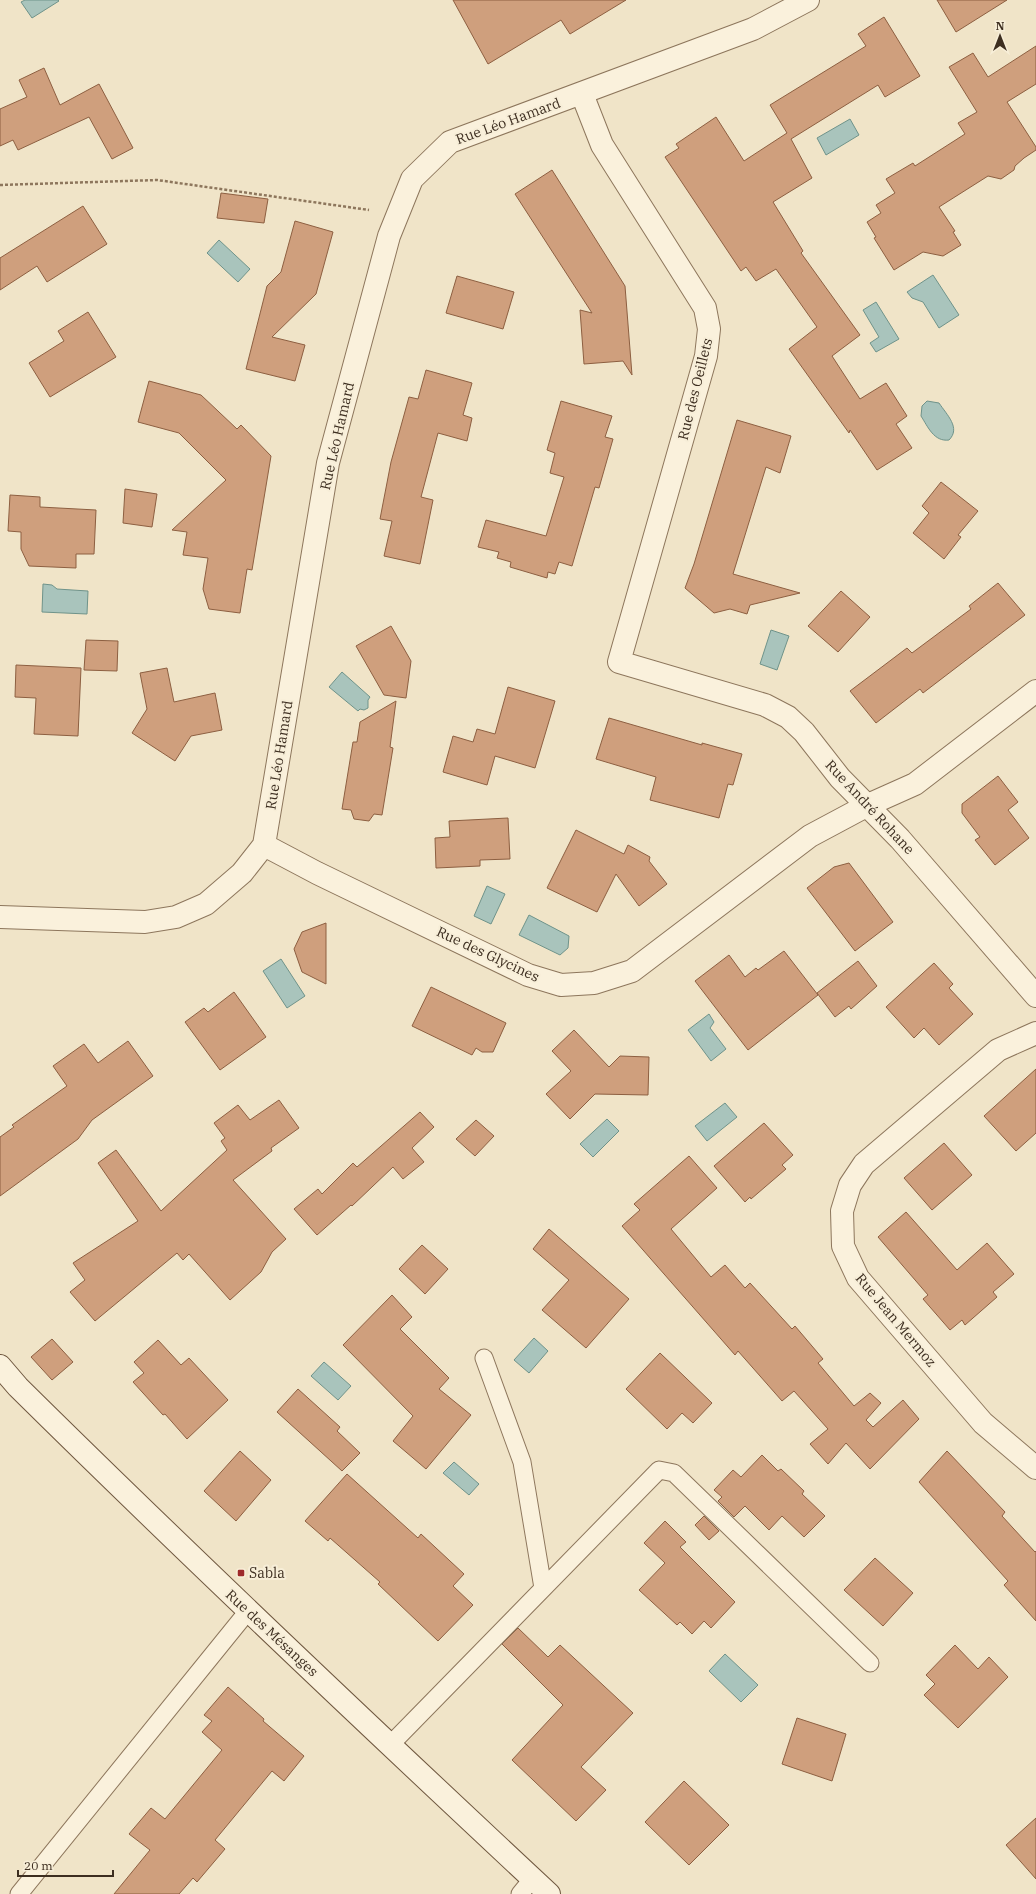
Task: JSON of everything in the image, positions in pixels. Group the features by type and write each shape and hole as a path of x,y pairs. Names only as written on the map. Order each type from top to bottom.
{"street":[{"name":"Rue Léo Hamard","path":"0,917 145,922 176,917 206,904 242,873 264,845 328,463 389,236 412,179 450,142 753,29 808,0"},
{"name":"Rue des Oeillets","path":"582,94 602,145 705,308 709,329 706,356 619,662"},
{"name":"Rue André Rohane","path":"619,662 765,705 788,717 804,732 840,778 900,839 1036,996"},
{"name":"Rue des Glycines","path":"264,845 317,873 528,975 562,985 594,983 632,971 810,836 868,805 915,784 1036,691"},
{"name":"Rue Jean Mermoz","path":"1036,1033 998,1050 864,1164 850,1185 842,1211 843,1246 858,1278 983,1423 1036,1468"},
{"name":"Rue des Mésanges","path":"0,1366 18,1387 143,1510 248,1611 391,1744 527,1886 549,1894"}],"lane":[{"path":"484,1358 522,1462 543,1588"},
{"path":"391,1744 659,1470 674,1473 870,1663"},
{"path":"19,1894 248,1611"}],"path":[{"path":"0,186 157,180 375,211"}],"water":[{"path":"25,0 59,1 32,18 21,2"},
{"path":"850,119 859,135 826,155 817,138"},
{"path":"219,240 250,269 238,282 207,253"},
{"path":"933,275 959,315 939,328 923,302 912,298 907,292"},
{"path":"876,302 899,339 876,352 870,343 879,337 863,310"},
{"path":"927,401 939,403 952,422 954,431 949,440 939,439 935,436 921,416 922,406"},
{"path":"43,584 52,585 57,589 88,591 87,614 42,612"},
{"path":"771,630 789,636 777,670 760,664"},
{"path":"342,672 370,697 368,700 368,708 364,710 360,709 358,711 329,687"},
{"path":"487,886 505,894 491,924 474,916"},
{"path":"529,915 569,936 568,948 560,955 519,935"},
{"path":"281,959 305,996 287,1008 263,971"},
{"path":"709,1014 714,1022 710,1028 726,1049 711,1061 688,1030"},
{"path":"725,1103 737,1117 707,1141 695,1126"},
{"path":"607,1119 619,1131 593,1157 580,1144"},
{"path":"534,1338 548,1351 529,1373 514,1360"},
{"path":"324,1362 351,1386 338,1400 311,1376"},
{"path":"454,1462 479,1484 469,1495 443,1473"},
{"path":"725,1654 758,1685 741,1702 709,1671"}],"building":[{"path":"453,0 626,0 570,34 561,20 488,64"},
{"path":"937,0 1007,0 956,32"},
{"path":"884,17 920,76 885,97 878,85 791,139 812,178 773,202 803,251 801,253 860,335 832,356 860,399 886,383 907,416 896,424 912,448 877,470 850,430 849,433 789,349 817,327 776,269 756,281 746,267 741,271 665,157 679,148 676,144 716,117 744,161 787,133 770,105 866,46 858,34"},
{"path":"1036,46 1036,84 1007,102 1036,147 1036,150 1024,158 1015,166 1014,170 1001,179 988,176 939,207 955,231 953,232 961,245 943,256 923,252 894,270 874,238 876,237 867,222 881,213 876,205 895,193 886,179 913,163 915,166 965,134 958,123 977,112 949,67 973,53 988,77"},
{"path":"44,68 60,105 99,84 133,148 112,159 89,117 18,150 13,140 0,146 0,109 27,97 19,80"},
{"path":"552,170 625,286 632,375 623,361 584,364 580,310 592,313 515,194"},
{"path":"221,193 268,199 264,223 217,218"},
{"path":"83,206 107,244 47,282 37,266 0,290 0,258"},
{"path":"295,221 333,232 316,294 272,337 305,345 295,381 246,369 267,286 281,272"},
{"path":"457,276 514,292 503,329 446,313"},
{"path":"88,312 116,357 50,397 29,363 64,341 58,331"},
{"path":"426,370 472,383 463,415 472,418 467,441 438,433 421,497 433,500 420,564 384,556 392,521 380,519 391,462 409,397 418,399"},
{"path":"149,381 201,395 237,429 241,425 271,456 252,570 247,569 240,613 209,609 203,589 208,558 183,555 187,532 172,530 226,480 179,433 138,422"},
{"path":"561,401 612,416 605,437 613,439 599,488 595,487 572,566 559,562 555,574 548,572 547,578 510,567 511,562 497,558 499,552 478,547 486,520 546,536 564,477 550,473 555,453 547,450"},
{"path":"737,420 791,436 780,473 766,467 733,574 800,593 750,605 747,614 730,609 714,613 685,588 694,564"},
{"path":"941,482 978,511 958,535 961,537 944,559 913,533 929,513 922,506"},
{"path":"125,489 157,494 152,527 123,523"},
{"path":"10,495 40,497 40,507 96,510 94,554 76,554 76,568 29,566 21,549 21,532 8,531"},
{"path":"998,583 1025,615 923,693 920,689 876,723 850,691 907,648 912,653 971,609 969,606"},
{"path":"841,591 870,617 838,652 808,626"},
{"path":"391,626 411,661 406,698 384,695 356,646"},
{"path":"86,640 118,641 117,671 84,670"},
{"path":"16,665 81,668 78,736 34,734 36,698 15,697"},
{"path":"167,668 174,702 215,693 222,730 191,736 175,761 132,733 147,709 140,673"},
{"path":"508,687 555,701 535,768 495,756 487,785 443,772 453,736 473,742 477,729 495,734"},
{"path":"396,701 390,747 393,748 382,815 374,814 369,821 354,819 351,810 342,809 353,742 357,742 360,722"},
{"path":"609,718 702,745 702,743 742,754 733,785 728,784 719,818 650,800 656,777 596,759"},
{"path":"998,776 1018,802 1008,810 1029,838 995,865 975,840 980,837 962,813 962,804"},
{"path":"508,818 510,859 480,860 480,866 436,868 435,838 450,837 449,821"},
{"path":"576,830 624,854 628,845 650,857 649,861 667,884 639,906 616,874 597,912 547,888"},
{"path":"849,863 893,922 855,951 807,888 834,867"},
{"path":"326,923 326,984 302,972 294,949 302,932"},
{"path":"784,951 818,995 748,1050 695,981 729,955 745,977 756,968 758,970"},
{"path":"858,961 877,986 851,1009 849,1006 835,1017 817,993"},
{"path":"934,963 953,984 949,988 973,1014 939,1045 924,1028 914,1038 886,1007"},
{"path":"431,987 506,1023 493,1052 482,1052 476,1048 472,1055 412,1026"},
{"path":"234,992 266,1037 220,1070 185,1022 204,1008 208,1012"},
{"path":"574,1030 609,1067 620,1056 649,1057 648,1095 595,1094 570,1119 546,1094 571,1071 552,1051"},
{"path":"128,1041 153,1076 92,1120 78,1139 0,1196 0,1137 14,1127 12,1125 67,1086 53,1066 84,1044 98,1063"},
{"path":"1036,1069 1036,1133 1016,1151 984,1116"},
{"path":"279,1100 299,1128 271,1148 272,1151 233,1180 286,1239 272,1252 261,1272 230,1300 189,1254 183,1260 177,1253 95,1321 70,1292 85,1280 73,1263 138,1221 98,1163 116,1150 161,1211 227,1150 221,1141 225,1138 214,1123 238,1105 250,1120"},
{"path":"420,1112 434,1127 412,1148 424,1162 403,1179 393,1167 352,1206 351,1205 317,1235 294,1209 318,1189 322,1194 353,1163 357,1167"},
{"path":"476,1120 494,1136 475,1156 456,1139"},
{"path":"764,1123 793,1155 782,1165 786,1169 751,1199 750,1197 745,1202 714,1166"},
{"path":"944,1143 972,1175 932,1210 904,1178"},
{"path":"689,1156 717,1188 671,1229 711,1277 725,1265 745,1288 750,1283 792,1329 795,1326 823,1359 818,1363 854,1406 870,1393 881,1403 866,1420 873,1427 903,1400 919,1419 870,1469 846,1443 828,1464 810,1444 828,1429 794,1391 782,1401 738,1351 735,1355 622,1226 640,1210 634,1204"},
{"path":"906,1212 957,1270 987,1243 1014,1274 993,1292 997,1297 965,1325 962,1320 950,1330 923,1299 928,1295 878,1237"},
{"path":"549,1229 629,1299 586,1348 542,1310 569,1280 533,1249"},
{"path":"422,1245 448,1269 425,1294 399,1269"},
{"path":"392,1295 412,1317 400,1329 449,1378 439,1389 471,1415 426,1469 393,1441 413,1416 343,1345"},
{"path":"52,1339 73,1362 52,1380 31,1357"},
{"path":"158,1340 181,1365 189,1358 228,1400 187,1439 165,1414 163,1415 133,1382 144,1373 134,1362"},
{"path":"660,1353 712,1403 693,1423 682,1413 667,1429 626,1389"},
{"path":"298,1389 340,1427 337,1431 360,1453 342,1471 277,1412"},
{"path":"240,1451 271,1480 236,1521 204,1491"},
{"path":"947,1451 1005,1512 1002,1516 1035,1552 1036,1551 1036,1621 1004,1585 1008,1581 919,1482"},
{"path":"762,1455 778,1471 781,1469 804,1491 802,1494 825,1516 804,1537 782,1516 769,1530 745,1506 734,1517 718,1501 722,1497 714,1490 733,1470 741,1477"},
{"path":"347,1474 418,1538 421,1534 464,1574 453,1586 473,1605 438,1641 378,1584 380,1582 330,1538 328,1541 305,1521"},
{"path":"704,1516 719,1531 709,1540 695,1525"},
{"path":"665,1521 686,1542 680,1547 735,1602 711,1628 704,1621 692,1634 680,1622 677,1625 639,1590 665,1563 644,1543"},
{"path":"875,1558 913,1593 883,1626 844,1590"},
{"path":"518,1628 548,1657 560,1645 633,1713 581,1767 606,1790 576,1821 512,1760 563,1705 502,1644"},
{"path":"955,1645 978,1669 989,1657 1008,1677 958,1728 924,1695 935,1684 926,1675"},
{"path":"228,1687 264,1719 263,1721 304,1756 284,1781 272,1771 215,1840 225,1849 197,1882 193,1878 179,1894 114,1894 150,1850 129,1834 151,1808 165,1819 222,1750 202,1732 212,1721 204,1715"},
{"path":"797,1718 846,1734 832,1781 782,1764"},
{"path":"684,1781 729,1825 689,1865 645,1822"},
{"path":"1036,1818 1036,1879 1006,1845"}],"place":[{"name":"Sabla","path":"241,1573"}]}
